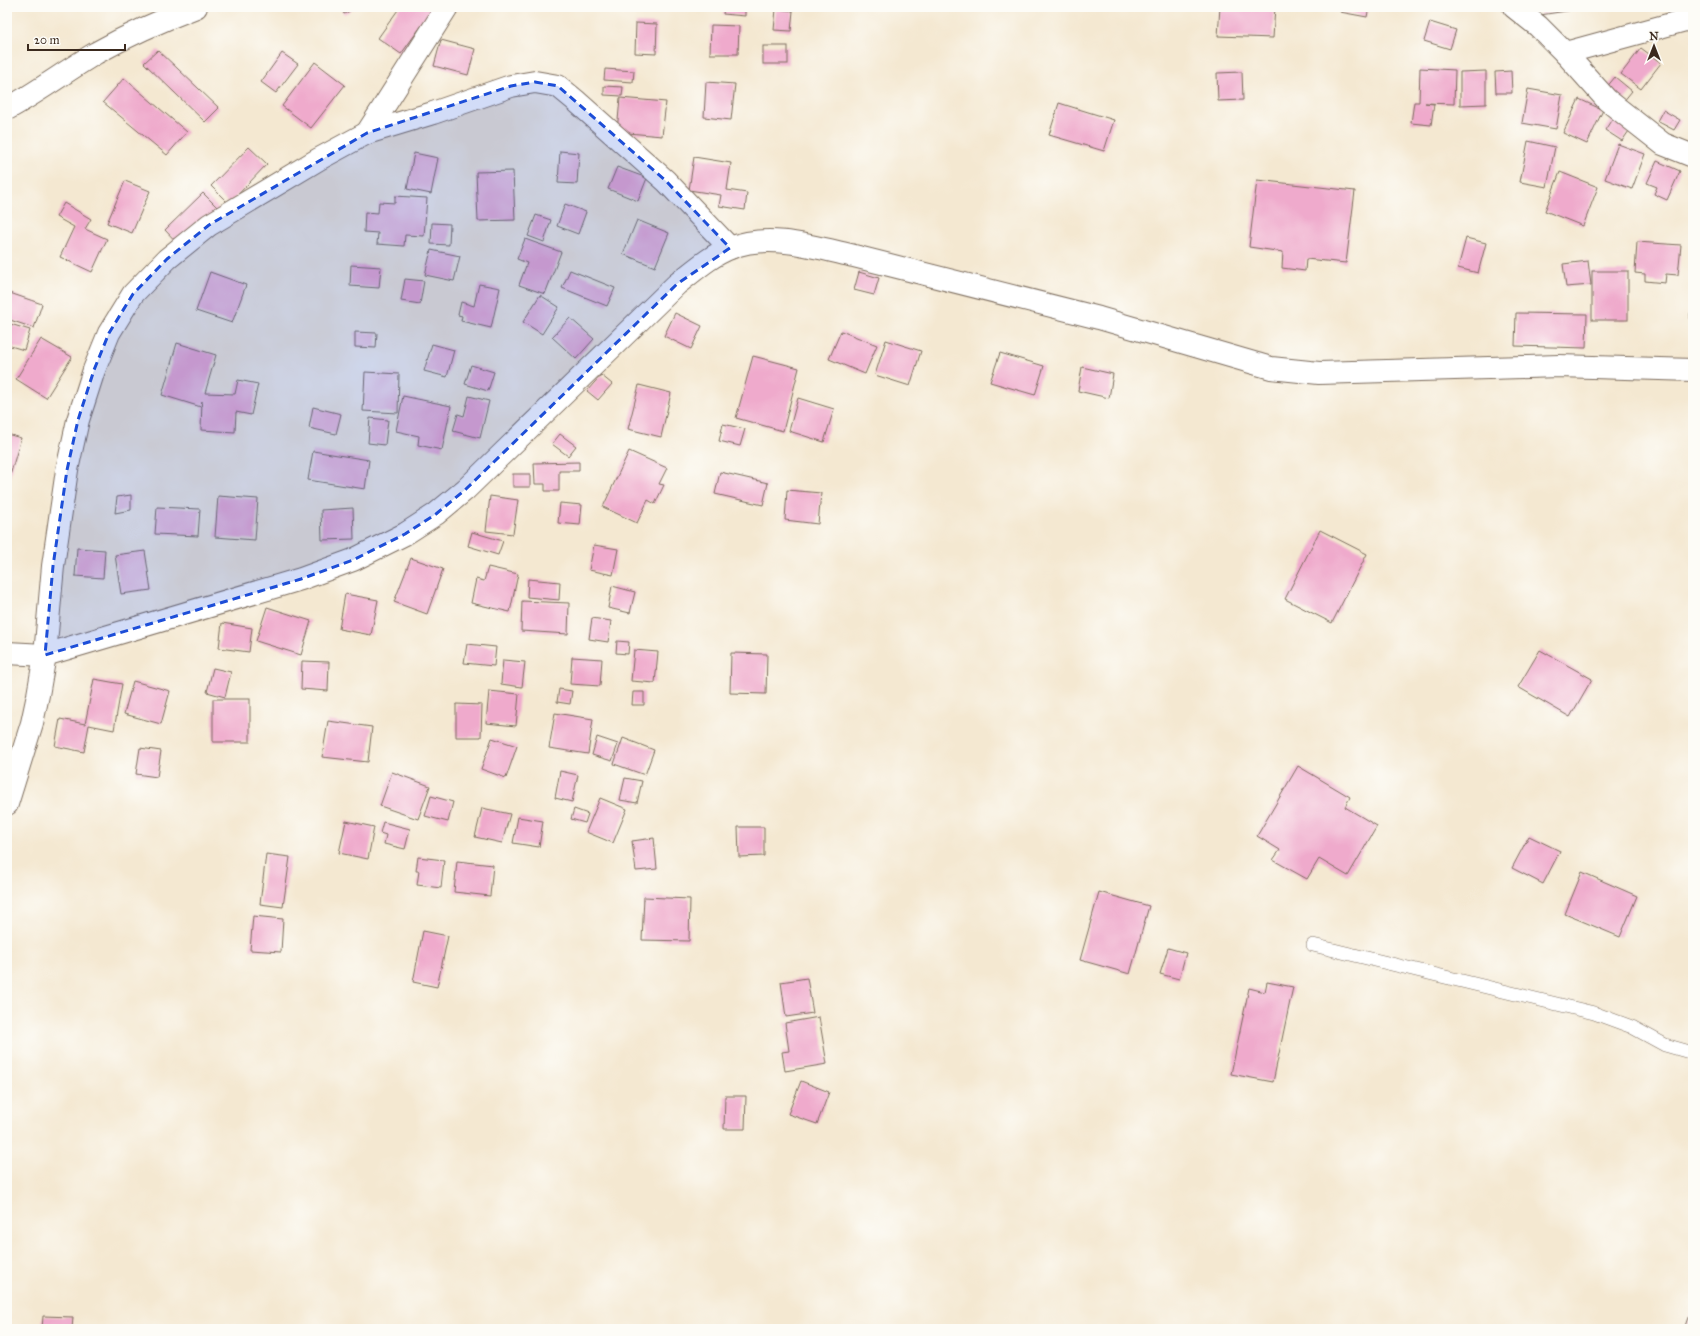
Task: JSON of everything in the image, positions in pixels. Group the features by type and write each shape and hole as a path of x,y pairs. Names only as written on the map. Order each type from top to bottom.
{"street":[{"path":"7,109 124,38 157,22 196,7"},
{"path":"367,133 446,7"},
{"path":"1514,7 1538,26 1565,53 1607,100 1663,144 1693,156"},
{"path":"1565,53 1693,18"},
{"path":"7,804 32,723 45,655 53,566 67,470 78,420 94,370 109,333 133,294 167,259 209,225 319,159 367,133 433,113 511,86 534,82 558,86 666,181 730,248"},
{"path":"7,653 45,655 301,579 353,560 405,534 436,514 466,489 677,284 714,257 730,248 750,242 780,242 814,246 1099,318 1271,368 1319,373 1559,366 1693,370"}],"lane":[{"path":"1314,945 1594,1013 1632,1027 1665,1045 1693,1053"}],"highlighted area":[{"path":"535,82 558,86 666,181 730,248 677,284 466,489 436,514 405,534 353,560 301,579 45,655 53,566 67,470 78,420 94,370 109,333 133,294 167,259 209,225 367,133 511,86"}],"building":[{"path":"340,7 357,7 344,14"},
{"path":"400,7 435,7 401,54 378,38"},
{"path":"724,7 745,7 745,16 723,14"},
{"path":"1220,7 1275,7 1273,38 1218,36"},
{"path":"1341,7 1369,7 1367,17 1340,12"},
{"path":"1539,7 1573,7 1573,10 1540,15"},
{"path":"776,9 793,11 791,31 774,30"},
{"path":"1430,22 1456,30 1450,49 1424,41"},
{"path":"636,23 657,24 656,54 635,53"},
{"path":"711,25 739,26 738,54 710,54"},
{"path":"441,40 475,49 468,75 434,66"},
{"path":"763,46 788,46 788,64 763,64"},
{"path":"1641,48 1661,63 1641,89 1621,74"},
{"path":"158,50 219,108 205,122 144,63"},
{"path":"282,53 298,64 276,93 261,82"},
{"path":"315,62 345,85 311,128 282,106"},
{"path":"1420,68 1455,70 1454,104 1425,103 1434,104 1431,125 1411,123 1414,102 1419,102"},
{"path":"605,69 634,71 633,82 604,80"},
{"path":"1486,71 1486,104 1460,105 1460,72"},
{"path":"1511,71 1512,93 1496,93 1495,72"},
{"path":"1242,72 1243,100 1218,101 1217,73"},
{"path":"1615,77 1632,91 1623,102 1606,88"},
{"path":"124,78 187,132 167,155 103,102"},
{"path":"706,82 735,84 731,120 704,117"},
{"path":"604,86 623,87 622,96 604,95"},
{"path":"1528,89 1562,95 1556,129 1522,123"},
{"path":"620,98 666,102 662,136 617,132"},
{"path":"1579,99 1603,110 1587,144 1563,133"},
{"path":"1059,103 1114,120 1104,151 1049,135"},
{"path":"1663,110 1680,120 1674,130 1657,121"},
{"path":"1614,116 1631,128 1622,141 1605,130"},
{"path":"1528,141 1555,147 1547,187 1520,182"},
{"path":"1618,144 1645,154 1632,189 1605,179"},
{"path":"249,147 267,164 229,204 211,186"},
{"path":"560,151 579,153 577,184 558,183"},
{"path":"414,153 438,158 431,194 407,189"},
{"path":"694,157 731,163 727,190 747,193 745,210 719,206 721,195 689,190"},
{"path":"1657,161 1680,171 1667,200 1654,194 1657,187 1647,183"},
{"path":"617,167 647,178 638,201 608,189"},
{"path":"513,171 515,220 478,221 476,172"},
{"path":"1560,172 1598,187 1583,226 1545,211"},
{"path":"1257,180 1355,191 1346,263 1306,259 1305,271 1282,268 1283,252 1249,247"},
{"path":"125,181 150,191 132,233 107,223"},
{"path":"203,193 221,211 182,248 165,230"},
{"path":"395,196 427,198 424,236 405,235 404,246 377,244 378,233 364,232 365,212 378,213 379,202 395,203"},
{"path":"64,203 91,219 85,229 107,239 92,272 60,257 74,227 56,217"},
{"path":"565,204 586,212 578,234 557,226"},
{"path":"536,215 551,220 544,242 528,236"},
{"path":"637,220 669,233 655,267 623,254"},
{"path":"432,223 450,224 449,245 431,244"},
{"path":"1466,238 1486,243 1478,273 1458,268"},
{"path":"525,239 561,252 545,294 519,285 527,263 517,259"},
{"path":"1637,242 1681,245 1678,275 1666,274 1665,283 1645,281 1645,274 1635,273"},
{"path":"431,250 460,256 454,281 425,275"},
{"path":"1588,261 1591,285 1566,287 1563,264"},
{"path":"351,265 381,267 379,288 350,286"},
{"path":"570,270 615,288 607,306 562,288"},
{"path":"1592,271 1628,271 1628,320 1592,320"},
{"path":"210,272 246,285 232,323 196,311"},
{"path":"859,272 879,278 874,295 854,290"},
{"path":"405,279 424,281 420,304 401,301"},
{"path":"479,284 500,288 491,328 461,321 462,316 458,315 461,302 474,306"},
{"path":"7,292 42,304 34,328 7,319"},
{"path":"540,295 559,307 542,334 523,322"},
{"path":"675,313 702,326 691,349 664,336"},
{"path":"1516,313 1587,314 1586,348 1515,346"},
{"path":"1690,313 1693,313 1693,349 1691,349"},
{"path":"570,318 594,339 576,359 552,337"},
{"path":"7,323 30,330 24,350 7,345"},
{"path":"841,331 877,345 865,374 829,359"},
{"path":"355,332 377,333 376,348 355,347"},
{"path":"41,339 72,357 46,398 16,379"},
{"path":"886,340 921,351 910,386 875,375"},
{"path":"177,343 216,355 205,393 235,394 238,380 258,384 251,415 236,412 235,432 201,430 202,401 201,407 162,395"},
{"path":"432,344 454,350 447,377 424,371"},
{"path":"1000,353 1044,366 1035,395 990,382"},
{"path":"753,356 799,368 783,431 736,418"},
{"path":"471,365 494,372 488,391 465,384"},
{"path":"1082,367 1113,374 1109,398 1078,391"},
{"path":"365,372 399,374 398,413 363,411"},
{"path":"601,375 612,384 598,400 587,391"},
{"path":"639,385 671,393 661,437 628,429"},
{"path":"403,396 451,406 442,450 418,445 419,436 396,431"},
{"path":"469,396 489,401 480,438 453,431 458,414 464,416"},
{"path":"798,398 834,409 824,442 789,431"},
{"path":"313,407 341,414 336,434 309,428"},
{"path":"370,418 388,420 385,445 368,443"},
{"path":"723,424 745,429 740,446 719,441"},
{"path":"7,434 21,438 7,486"},
{"path":"560,434 576,446 568,456 552,444"},
{"path":"313,451 369,460 365,489 308,480"},
{"path":"629,451 667,468 659,484 664,485 655,504 648,500 637,523 603,507"},
{"path":"579,462 579,471 559,471 559,491 545,491 545,484 535,484 534,463"},
{"path":"720,472 768,483 763,505 715,494"},
{"path":"513,474 530,474 530,487 513,487"},
{"path":"787,490 821,493 818,524 785,520"},
{"path":"131,495 131,510 115,513 117,497"},
{"path":"218,496 258,499 255,540 215,537"},
{"path":"490,496 518,500 513,534 486,531"},
{"path":"560,503 582,505 580,525 558,523"},
{"path":"157,507 200,509 198,536 155,534"},
{"path":"353,508 354,539 322,540 321,510"},
{"path":"1320,530 1367,554 1332,623 1285,599"},
{"path":"472,532 503,541 498,555 468,546"},
{"path":"594,545 618,549 613,575 589,570"},
{"path":"77,548 105,550 103,578 75,576"},
{"path":"145,551 151,590 121,594 115,555"},
{"path":"411,558 443,569 427,614 394,602"},
{"path":"488,567 518,574 510,612 471,603 476,579 484,581"},
{"path":"528,579 560,582 559,600 527,597"},
{"path":"612,586 635,592 630,613 608,608"},
{"path":"345,594 378,600 371,635 339,629"},
{"path":"522,601 569,603 568,634 521,631"},
{"path":"267,607 311,621 301,655 256,641"},
{"path":"592,618 611,621 608,642 589,639"},
{"path":"222,623 252,628 249,652 219,648"},
{"path":"617,641 629,642 628,654 616,653"},
{"path":"467,644 496,647 494,666 464,663"},
{"path":"634,650 658,652 655,683 631,681"},
{"path":"1540,650 1592,679 1570,717 1518,687"},
{"path":"731,653 767,654 766,694 730,693"},
{"path":"572,657 602,659 600,686 570,684"},
{"path":"503,660 525,662 522,687 501,684"},
{"path":"302,661 329,662 328,691 301,689"},
{"path":"213,668 231,672 225,697 207,692"},
{"path":"94,679 122,684 114,730 89,725 84,752 55,746 60,719 85,724"},
{"path":"133,681 170,691 161,724 124,714"},
{"path":"559,689 572,691 570,704 557,702"},
{"path":"489,691 519,694 516,726 486,723"},
{"path":"633,692 644,692 644,705 632,705"},
{"path":"213,699 250,699 250,742 213,742"},
{"path":"456,704 482,705 481,737 456,737"},
{"path":"555,713 593,719 588,754 549,748"},
{"path":"328,721 372,727 368,762 322,757"},
{"path":"597,737 618,744 612,761 592,755"},
{"path":"492,738 517,746 506,778 481,769"},
{"path":"623,738 654,750 645,775 614,764"},
{"path":"140,748 161,751 157,777 136,774"},
{"path":"1298,766 1350,797 1345,807 1377,826 1348,876 1319,859 1307,879 1273,860 1280,850 1257,836"},
{"path":"560,771 578,775 572,802 555,798"},
{"path":"392,772 430,786 418,819 380,806"},
{"path":"625,778 642,781 637,803 620,800"},
{"path":"431,796 453,802 448,822 425,816"},
{"path":"600,798 627,809 613,843 586,832"},
{"path":"482,808 510,814 502,843 475,837"},
{"path":"574,809 588,814 585,823 571,819"},
{"path":"518,817 543,821 539,847 513,843"},
{"path":"346,821 374,827 368,859 339,853"},
{"path":"383,822 410,829 405,849 384,844 386,835 380,833"},
{"path":"738,827 764,827 764,856 739,857"},
{"path":"1529,836 1560,851 1543,884 1512,868"},
{"path":"654,838 657,869 636,871 632,841"},
{"path":"266,854 290,857 283,907 260,904"},
{"path":"418,857 444,860 441,888 417,885 419,871 416,871"},
{"path":"457,861 493,865 490,896 454,892"},
{"path":"1582,872 1637,896 1620,937 1565,914"},
{"path":"1099,892 1149,906 1130,974 1080,960"},
{"path":"644,897 690,899 689,941 642,940"},
{"path":"253,916 283,919 281,952 250,950"},
{"path":"423,931 448,936 437,987 413,982"},
{"path":"1168,948 1186,953 1179,979 1160,974"},
{"path":"807,978 813,1013 786,1017 781,982"},
{"path":"1267,982 1293,987 1273,1082 1231,1074 1249,988 1265,992"},
{"path":"819,1017 827,1064 785,1071 782,1052 789,1051 785,1023"},
{"path":"801,1081 829,1092 817,1124 788,1114"},
{"path":"725,1096 746,1096 745,1129 724,1129"},
{"path":"1693,1306 1693,1329 1685,1329"},
{"path":"43,1316 73,1317 72,1329 42,1329"}]}
